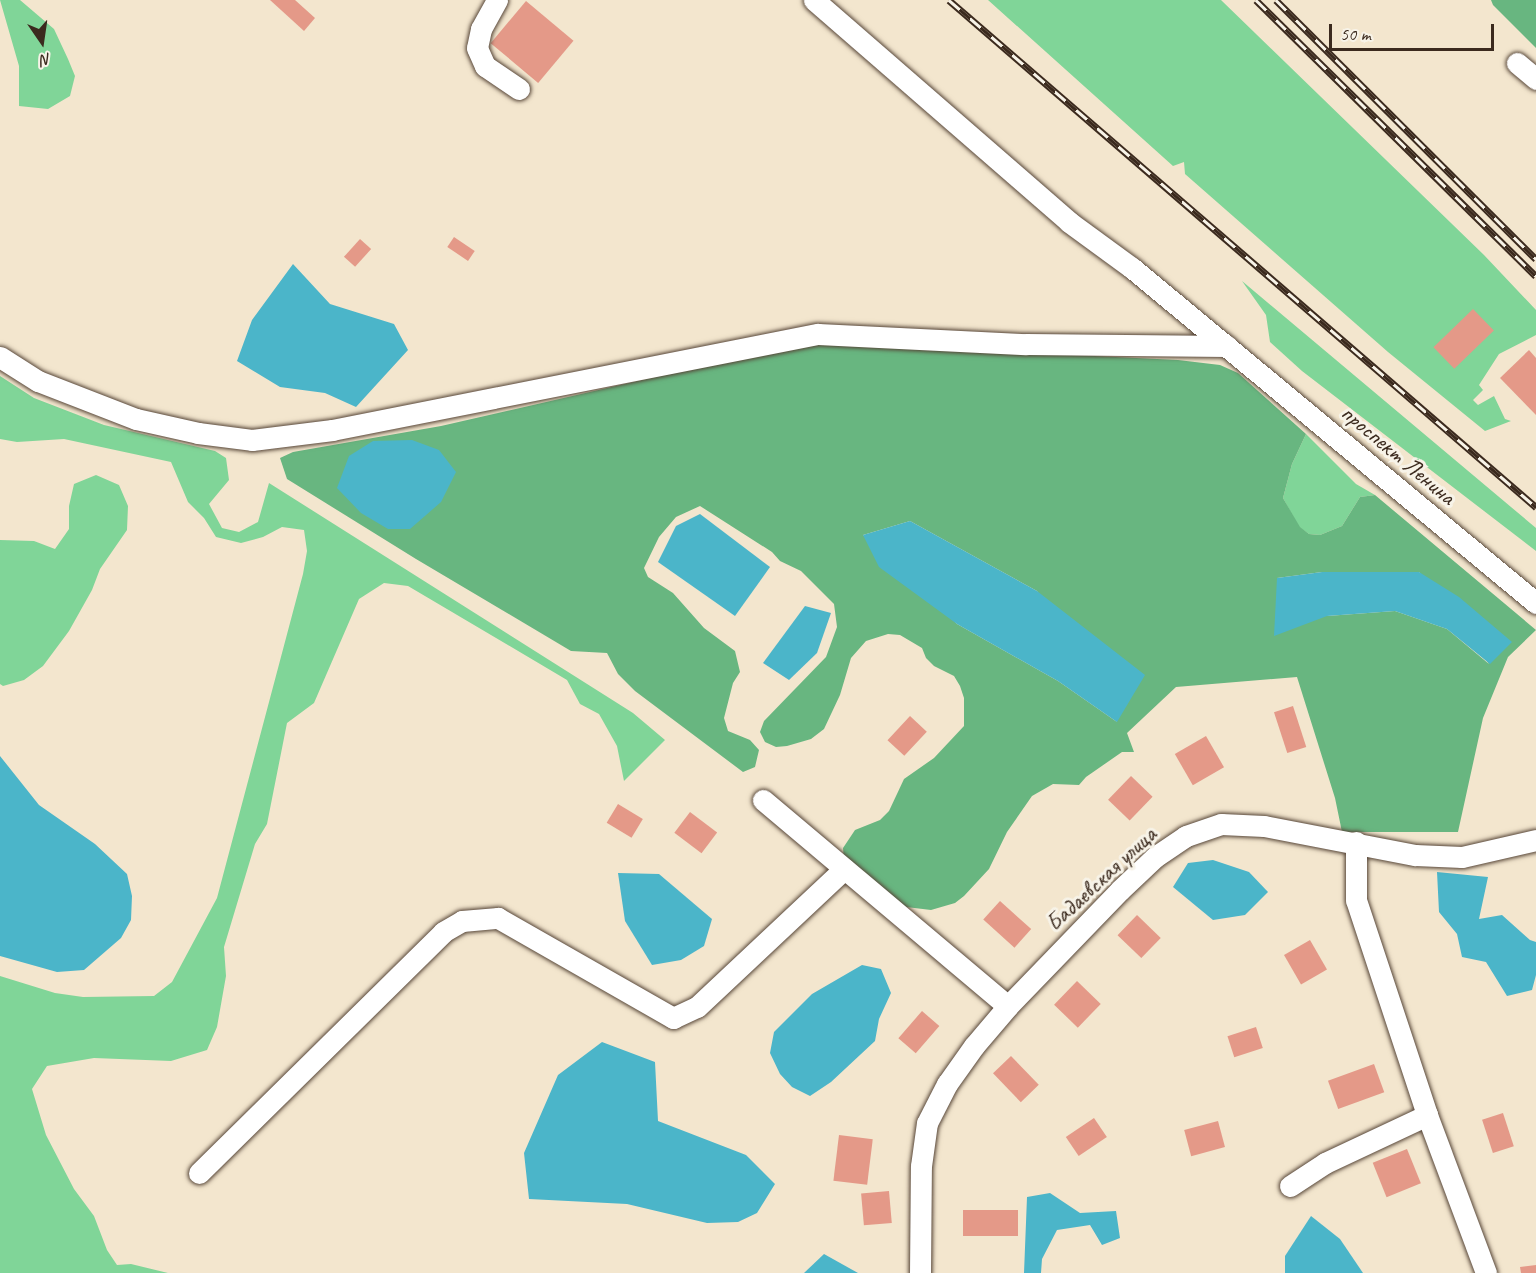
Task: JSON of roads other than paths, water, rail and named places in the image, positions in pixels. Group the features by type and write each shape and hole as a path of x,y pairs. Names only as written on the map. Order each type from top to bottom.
{"street":[{"path":"497,0 481,29 477,48 485,66 519,89"},
{"name":"проспект Ленина","path":"814,0 1057,212 1132,268 1536,603"},
{"path":"1517,63 1536,79"},
{"path":"0,357 38,381 136,419 198,433 252,440 332,430 818,334 1026,344 1227,346"},
{"path":"763,801 1008,1006"},
{"name":"Бадаевская улица","path":"920,1273 921,1166 927,1123 947,1084 974,1046 1008,1006 1155,857 1186,836 1221,824 1264,826 1415,855 1462,857 1536,840"},
{"path":"1356,842 1356,900 1427,1115 1486,1273"},
{"path":"199,1173 443,932 462,921 498,918 673,1018 697,1006 844,868"},
{"path":"1290,1186 1325,1163 1427,1115"}],"water":[{"path":"293,264 330,304 394,324 408,350 356,407 325,393 280,387 237,361 252,320"},
{"path":"412,440 439,450 456,472 441,502 410,529 388,529 361,513 337,488 349,456 373,441"},
{"path":"700,514 770,567 735,616 658,562 676,526"},
{"path":"910,521 1037,591 1145,675 1117,722 1058,681 957,624 879,567 863,535"},
{"path":"1322,572 1419,572 1459,597 1512,642 1490,664 1447,629 1395,611 1327,616 1274,636 1277,578"},
{"path":"805,606 831,613 817,653 789,680 763,663"},
{"path":"0,756 39,805 95,844 127,874 132,896 131,920 121,938 84,970 57,972 0,956"},
{"path":"1213,860 1249,872 1268,892 1245,915 1213,920 1173,887 1188,863"},
{"path":"1437,872 1488,877 1479,919 1502,915 1530,940 1536,942 1536,975 1532,990 1507,996 1486,962 1462,957 1457,934 1439,912"},
{"path":"618,873 659,874 712,919 704,946 681,960 652,965 625,921"},
{"path":"862,965 881,969 891,993 879,1019 875,1041 831,1082 810,1096 792,1087 780,1074 770,1053 774,1032 812,994"},
{"path":"602,1042 655,1062 658,1121 746,1155 775,1184 757,1213 738,1222 707,1223 627,1204 529,1199 524,1153 558,1075"},
{"path":"1050,1193 1080,1213 1116,1211 1120,1238 1102,1245 1090,1225 1057,1230 1042,1259 1041,1273 1024,1273 1027,1197"},
{"path":"1311,1216 1340,1239 1363,1273 1285,1273 1285,1256"},
{"path":"824,1254 858,1273 804,1273"}],"railway":[{"path":"949,0 1536,507"},
{"path":"1256,0 1536,276"},
{"path":"1276,0 1536,259"}]}
